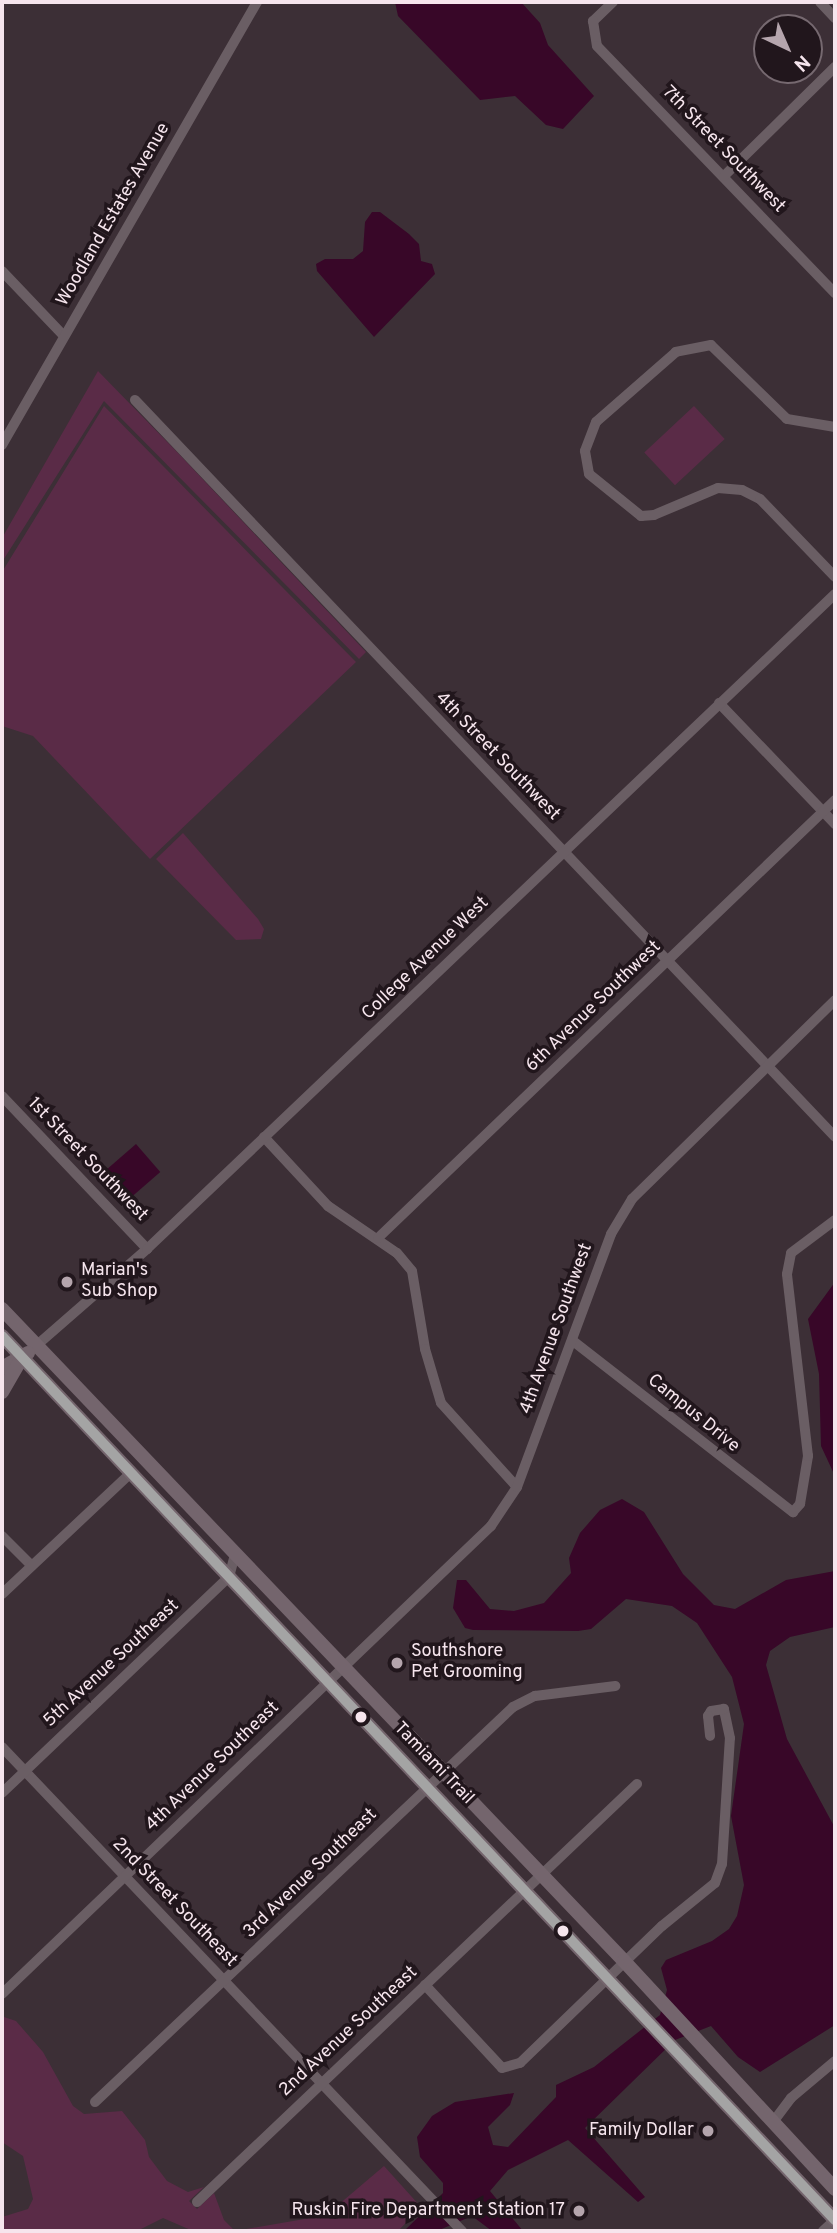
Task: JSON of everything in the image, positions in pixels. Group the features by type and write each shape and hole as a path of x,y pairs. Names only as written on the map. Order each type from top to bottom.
{"main road":[{"name":"Tamiami Trail","path":"2,1308 624,1961 835,2189"},
{"name":"Tamiami Trail","path":"2,1336 636,2005 835,2220"},
{"path":"2,1368 22,1358 37,1345"},
{"path":"2,1392 22,1358"},
{"path":"130,1474 137,1470 161,1476"}],"street":[{"name":"Woodland Estates Avenue","path":"2,445 257,2"},
{"name":"7th Street Southwest","path":"613,2 593,21 591,29 597,46 835,293"},
{"path":"820,2 835,18"},
{"path":"724,176 835,67"},
{"path":"2,271 64,336"},
{"path":"835,427 787,419 710,345 676,352 596,422 584,451 589,474 641,516 654,515 718,488 742,490 761,499 835,577"},
{"name":"4th Street Southwest","path":"135,400 835,1137"},
{"name":"College Avenue West","path":"37,1345 147,1249 835,594"},
{"path":"719,703 835,824"},
{"name":"6th Avenue Southwest","path":"378,1238 835,800"},
{"name":"4th Avenue Southwest","path":"328,1681 491,1526 517,1487 611,1234 632,1199 835,1000"},
{"name":"1st Street Southwest","path":"2,1096 147,1249"},
{"path":"264,1137 328,1206 378,1238 412,1271 425,1349 441,1403 517,1487"},
{"name":"Campus Drive","path":"573,1341 793,1512 800,1504 808,1456 787,1273 791,1254 835,1220"},
{"path":"2,1594 130,1474"},
{"path":"2,1536 32,1566"},
{"path":"229,1577 235,1554"},
{"name":"5th Avenue Southeast","path":"2,1793 229,1577"},
{"name":"4th Avenue Southeast","path":"2,1994 328,1681"},
{"name":"3rd Avenue Southeast","path":"95,2102 513,1707 535,1696 615,1686"},
{"path":"425,1985 502,2067 520,2063 624,1961 715,1883 722,1864 730,1738 724,1709 711,1711 708,1716 710,1735"},
{"name":"2nd Street Southeast","path":"2,1747 458,2227"},
{"name":"2nd Avenue Southeast","path":"197,2202 637,1784"},
{"path":"773,2122 791,2098 835,2061"},
{"path":"824,2231 835,2220"}],"shaded area":[{"path":"395,2 521,2 540,23 548,45 594,96 563,129 546,125 515,96 480,100 398,16"},
{"path":"372,212 380,212 409,234 419,244 421,261 432,264 435,274 374,337 317,271 316,264 325,259 353,259 363,251 365,222"},
{"path":"98,371 366,652 359,659 104,401 2,562 2,538"},
{"path":"104,406 356,662 150,859 33,736 2,726 2,572"},
{"path":"694,406 725,439 675,485 644,452"},
{"path":"183,833 258,919 264,929 261,939 236,940 156,859"},
{"path":"136,1144 160,1172 126,1201 102,1174"},
{"path":"835,1282 835,1476 821,1446 819,1374 808,1319"},
{"path":"622,1499 644,1512 683,1574 714,1605 735,1609 786,1580 835,1571 835,1627 790,1637 770,1651 766,1665 787,1739 835,1828 835,2025 760,2072 738,2057 711,2026 675,2040 585,2128 645,2197 638,2202 568,2140 508,2170 490,2191 523,2231 492,2231 472,2216 437,2231 404,2231 443,2193 443,2183 420,2157 417,2137 432,2116 455,2102 514,2093 510,2105 488,2127 493,2145 508,2147 556,2097 556,2085 594,2067 660,2015 667,1990 661,1968 666,1960 712,1941 729,1929 737,1916 744,1885 731,1816 744,1724 732,1677 697,1623 672,1606 626,1599 591,1629 473,1630 465,1628 453,1608 457,1580 466,1580 490,1609 514,1611 544,1603 571,1573 569,1558 580,1533 600,1510"},
{"path":"4,2017 16,2021 43,2052 73,2106 84,2114 122,2111 145,2140 149,2157 167,2181 188,2192 204,2187 189,2201 197,2209 214,2193 224,2220 235,2231 193,2231 163,2218 137,2231 2,2231 2,2217 28,2209 33,2199 23,2156 2,2142"},
{"path":"384,2166 421,2207 398,2231 235,2231 316,2217 331,2211"}],"transit line":[{"path":"2,1336 835,2220"}],"place":[{"name":"Marian's Sub Shop","path":"67,1282"},
{"name":"Southshore Pet Grooming","path":"397,1663"},
{"name":"Family Dollar","path":"708,2131"},
{"name":"Ruskin Fire Department Station 17","path":"579,2211"}]}
